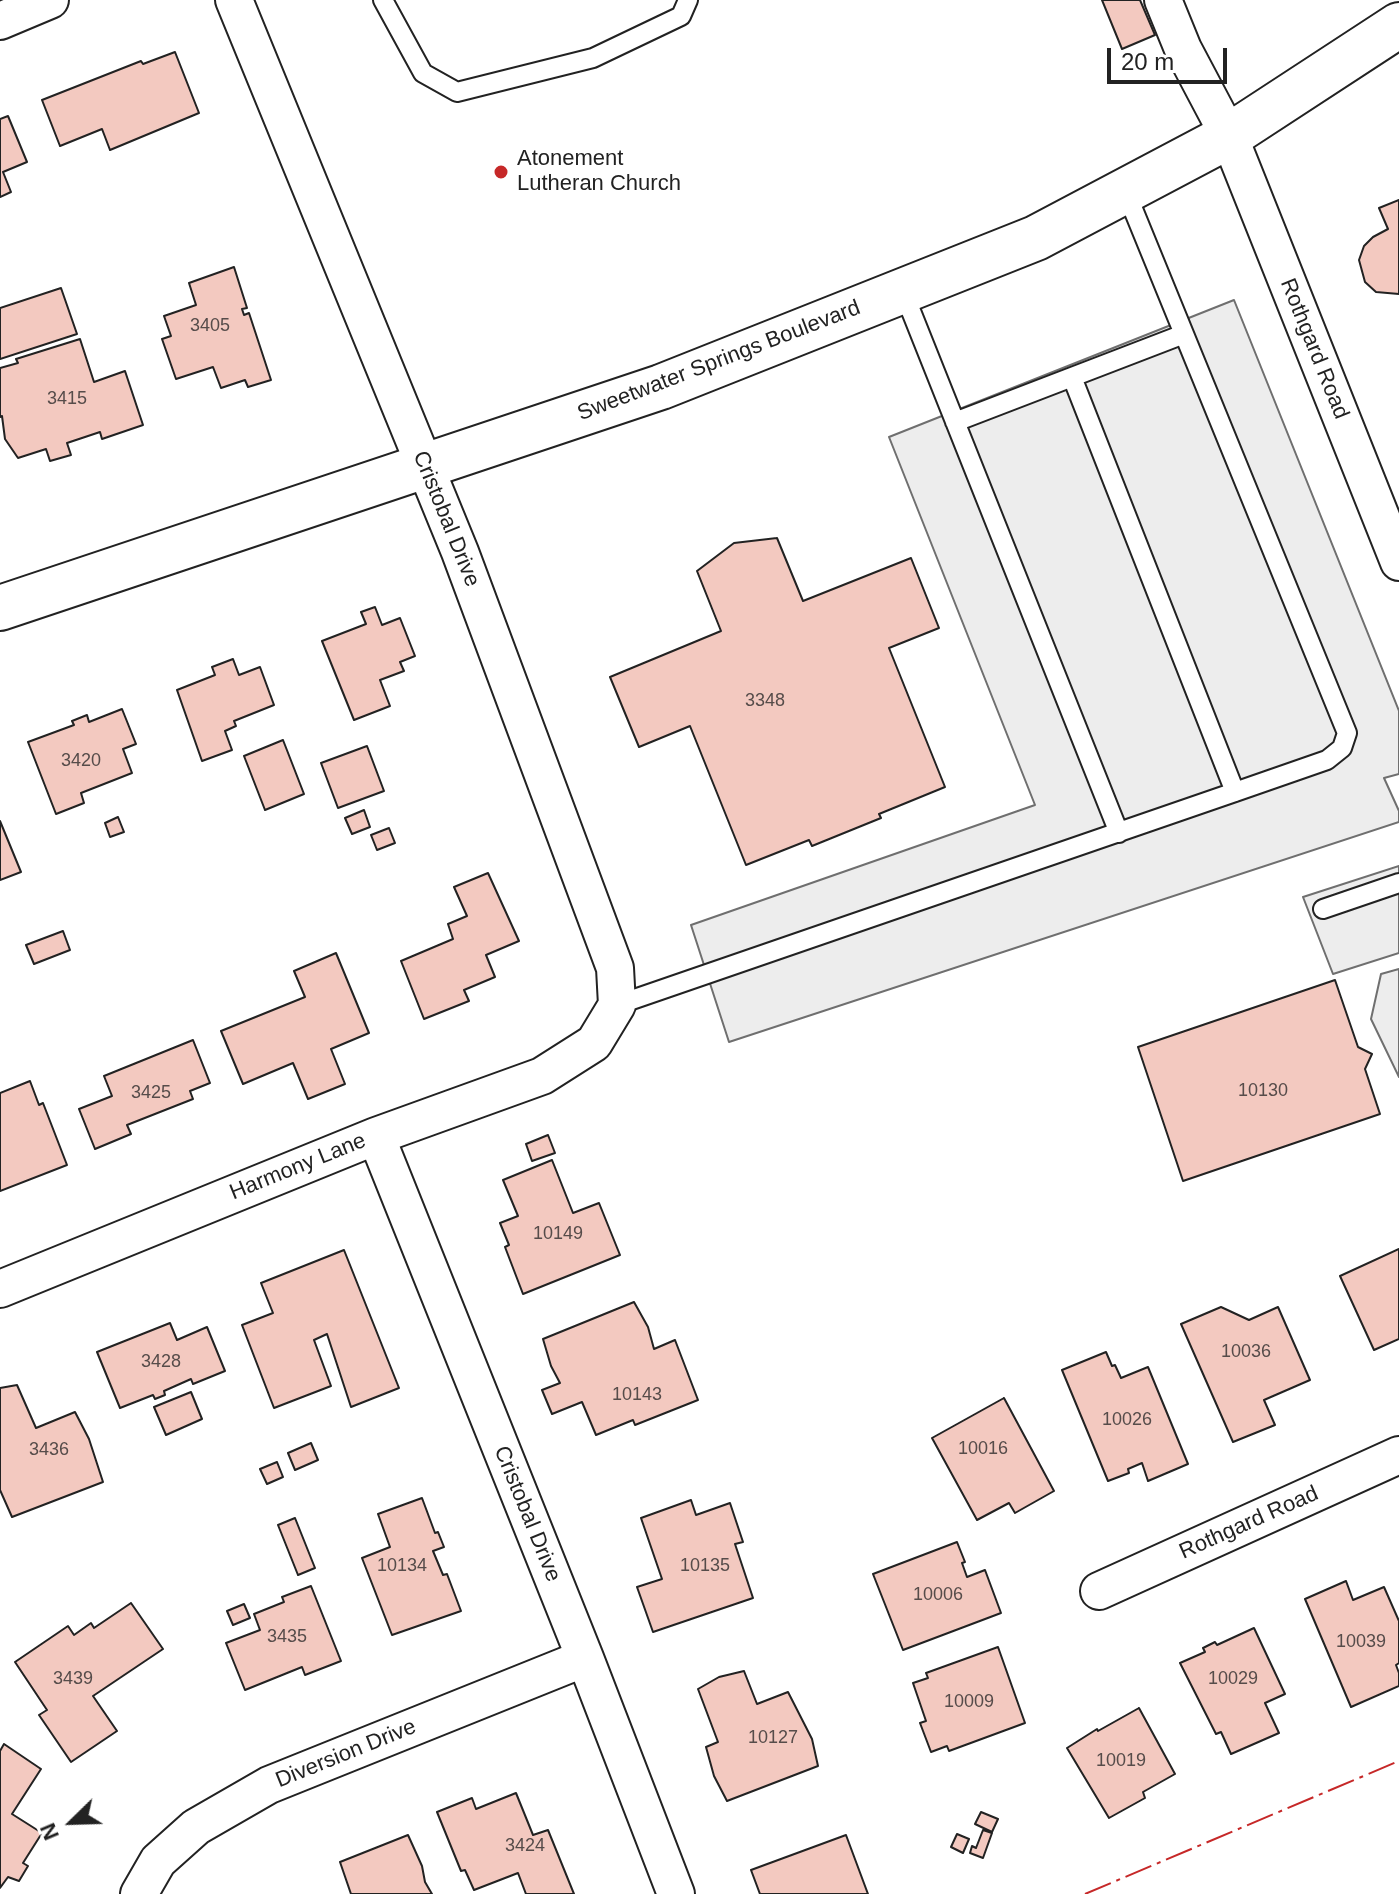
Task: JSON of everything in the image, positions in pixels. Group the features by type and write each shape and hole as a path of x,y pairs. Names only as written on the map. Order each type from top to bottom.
{"main road":[{"name":"Sweetwater Springs Boulevard","path":"0,608 661,387 1036,238 1229,136 1399,25"}],"street":[{"path":"0,21 50,0"},
{"name":"Cristobal Drive","path":"234,0 460,552 615,968 617,1005"},
{"name":"Rothgard Road","path":"1163,0 1183,49 1229,136 1399,562"},
{"name":"Harmony Lane","path":"0,1289 376,1136 542,1076 594,1043 617,1005"},
{"name":"Cristobal Drive","path":"376,1136 676,1894"},
{"name":"Rothgard Road","path":"1099,1591 1399,1455"},
{"name":"Diversion Drive","path":"139,1894 158,1861 196,1827 269,1785 585,1658"}],"lane":[{"path":"383,0 423,73 457,92 593,58 681,16 688,0"},
{"path":"617,1005 1327,760 1342,748 1347,733 1126,192"},
{"path":"903,291 1119,833"},
{"path":"955,422 1184,334"},
{"path":"1072,377 1235,792"},
{"path":"1323,909 1399,883"}],"shaded area":[{"path":"1234,300 1399,711 1399,774 1384,778 1399,811 1399,822 729,1042 691,925 1035,805 889,437"},
{"path":"1399,866 1399,953 1333,974 1303,897"},
{"path":"1399,969 1399,1077 1371,1019 1381,974"}],"building":[{"path":"1102,0 1140,0 1155,35 1122,49"},
{"path":"175,52 199,113 110,150 102,129 60,146 42,100 141,61 143,64"},
{"path":"8,116 27,162 3,172 11,192 0,197 0,119"},
{"path":"1399,200 1399,294 1376,292 1365,282 1359,260 1364,246 1388,229 1379,208"},
{"path":"234,267 247,308 242,309 244,315 249,313 271,380 248,387 245,380 221,388 213,367 176,379 162,339 171,336 164,316 196,305 189,283"},
{"path":"61,288 77,334 0,359 0,308"},
{"path":"80,339 94,382 125,371 143,425 102,439 100,432 67,443 71,455 50,461 46,449 18,458 5,439 0,417 0,368 18,363 16,359"},
{"path":"777,538 803,601 911,558 939,628 889,648 945,787 812,846 809,840 746,865 690,726 639,747 610,677 721,631 697,571 734,543"},
{"path":"375,607 382,625 400,618 415,656 400,662 404,671 380,680 390,706 354,720 322,641 366,624 361,612"},
{"path":"233,659 239,675 260,667 274,705 234,721 236,726 225,731 232,750 202,761 177,690 215,675 212,667"},
{"path":"122,709 136,744 123,749 132,773 81,793 84,803 56,814 28,742 74,725 72,721 87,715 89,722"},
{"path":"283,740 304,794 265,810 244,756"},
{"path":"367,746 384,791 338,808 321,763"},
{"path":"364,810 370,827 352,834 345,818"},
{"path":"118,817 124,832 110,837 105,823"},
{"path":"0,821 21,872 0,880"},
{"path":"389,828 395,843 377,850 371,835"},
{"path":"488,873 519,941 486,955 495,977 464,990 469,1001 424,1019 401,961 453,939 448,924 467,916 454,887"},
{"path":"63,931 70,950 34,964 26,945"},
{"path":"336,953 369,1033 331,1049 345,1084 308,1099 293,1063 243,1084 221,1031 305,997 294,971"},
{"path":"1335,980 1358,1047 1372,1054 1365,1069 1380,1114 1183,1181 1138,1047"},
{"path":"193,1040 210,1083 190,1091 193,1099 127,1125 131,1134 95,1149 79,1109 112,1096 104,1076"},
{"path":"30,1081 39,1105 43,1103 67,1165 0,1191 0,1093"},
{"path":"548,1135 555,1153 532,1161 526,1144"},
{"path":"552,1160 573,1213 599,1203 620,1255 523,1294 505,1247 509,1245 500,1223 518,1216 503,1180"},
{"path":"1399,1249 1399,1339 1374,1350 1340,1276"},
{"path":"344,1250 399,1388 351,1407 327,1334 314,1340 331,1386 274,1408 242,1325 273,1313 261,1283"},
{"path":"634,1302 648,1327 654,1349 675,1340 698,1400 635,1425 633,1420 596,1435 582,1402 552,1414 542,1390 560,1383 543,1339"},
{"path":"1221,1307 1249,1320 1278,1307 1310,1380 1264,1400 1275,1425 1233,1442 1181,1324"},
{"path":"170,1323 177,1340 207,1327 225,1371 193,1384 191,1379 164,1391 165,1395 155,1399 153,1395 120,1408 97,1352"},
{"path":"1106,1352 1121,1378 1148,1367 1188,1464 1148,1481 1142,1463 1128,1469 1129,1473 1108,1481 1062,1370"},
{"path":"17,1385 36,1428 75,1412 89,1439 103,1482 12,1517 0,1490 0,1388"},
{"path":"191,1392 202,1419 166,1435 154,1407"},
{"path":"1004,1398 1054,1491 1015,1513 1009,1503 977,1520 932,1438"},
{"path":"311,1443 318,1460 295,1470 288,1453"},
{"path":"277,1462 283,1477 267,1484 260,1469"},
{"path":"422,1498 435,1533 438,1532 444,1547 433,1551 443,1575 447,1574 461,1611 392,1635 362,1558 390,1547 378,1514"},
{"path":"691,1500 696,1515 730,1503 743,1542 735,1544 753,1598 653,1632 637,1587 662,1579 641,1518"},
{"path":"295,1518 315,1568 298,1575 278,1525"},
{"path":"957,1542 967,1577 985,1570 1001,1613 903,1650 873,1574"},
{"path":"1346,1581 1353,1600 1384,1587 1399,1621 1399,1663 1396,1665 1399,1686 1351,1707 1305,1599"},
{"path":"311,1586 341,1661 305,1675 302,1667 245,1690 226,1643 260,1630 254,1614 284,1602 282,1597"},
{"path":"131,1603 163,1649 93,1696 117,1731 71,1762 39,1715 47,1710 15,1662 68,1626 74,1635 91,1623 94,1628"},
{"path":"244,1604 250,1618 233,1625 227,1611"},
{"path":"1254,1628 1285,1694 1265,1703 1279,1733 1231,1754 1221,1732 1216,1734 1180,1663 1205,1652 1203,1648 1215,1642 1217,1645"},
{"path":"998,1647 1025,1723 949,1751 947,1746 931,1752 920,1723 926,1721 913,1683 928,1678 926,1673"},
{"path":"744,1671 757,1704 788,1692 812,1739 818,1766 727,1801 714,1776 706,1747 718,1742 698,1689 719,1677"},
{"path":"1139,1708 1175,1774 1143,1792 1145,1798 1109,1818 1067,1748"},
{"path":"4,1744 41,1769 12,1814 42,1833 23,1863 28,1866 19,1881 8,1877 0,1888 0,1751"},
{"path":"516,1793 533,1835 548,1830 574,1894 526,1894 518,1873 474,1890 465,1870 461,1871 437,1812 472,1798 476,1809"},
{"path":"981,1812 998,1819 992,1832 975,1824"},
{"path":"983,1830 992,1833 983,1858 970,1853 972,1846 976,1848"},
{"path":"957,1834 969,1839 963,1853 951,1847"},
{"path":"408,1835 432,1894 351,1894 340,1862"},
{"path":"846,1835 868,1894 760,1894 751,1870"}],"power":[{"path":"1085,1894 1399,1761"}],"place":[{"name":"Atonement Lutheran Church","path":"501,172"}]}
